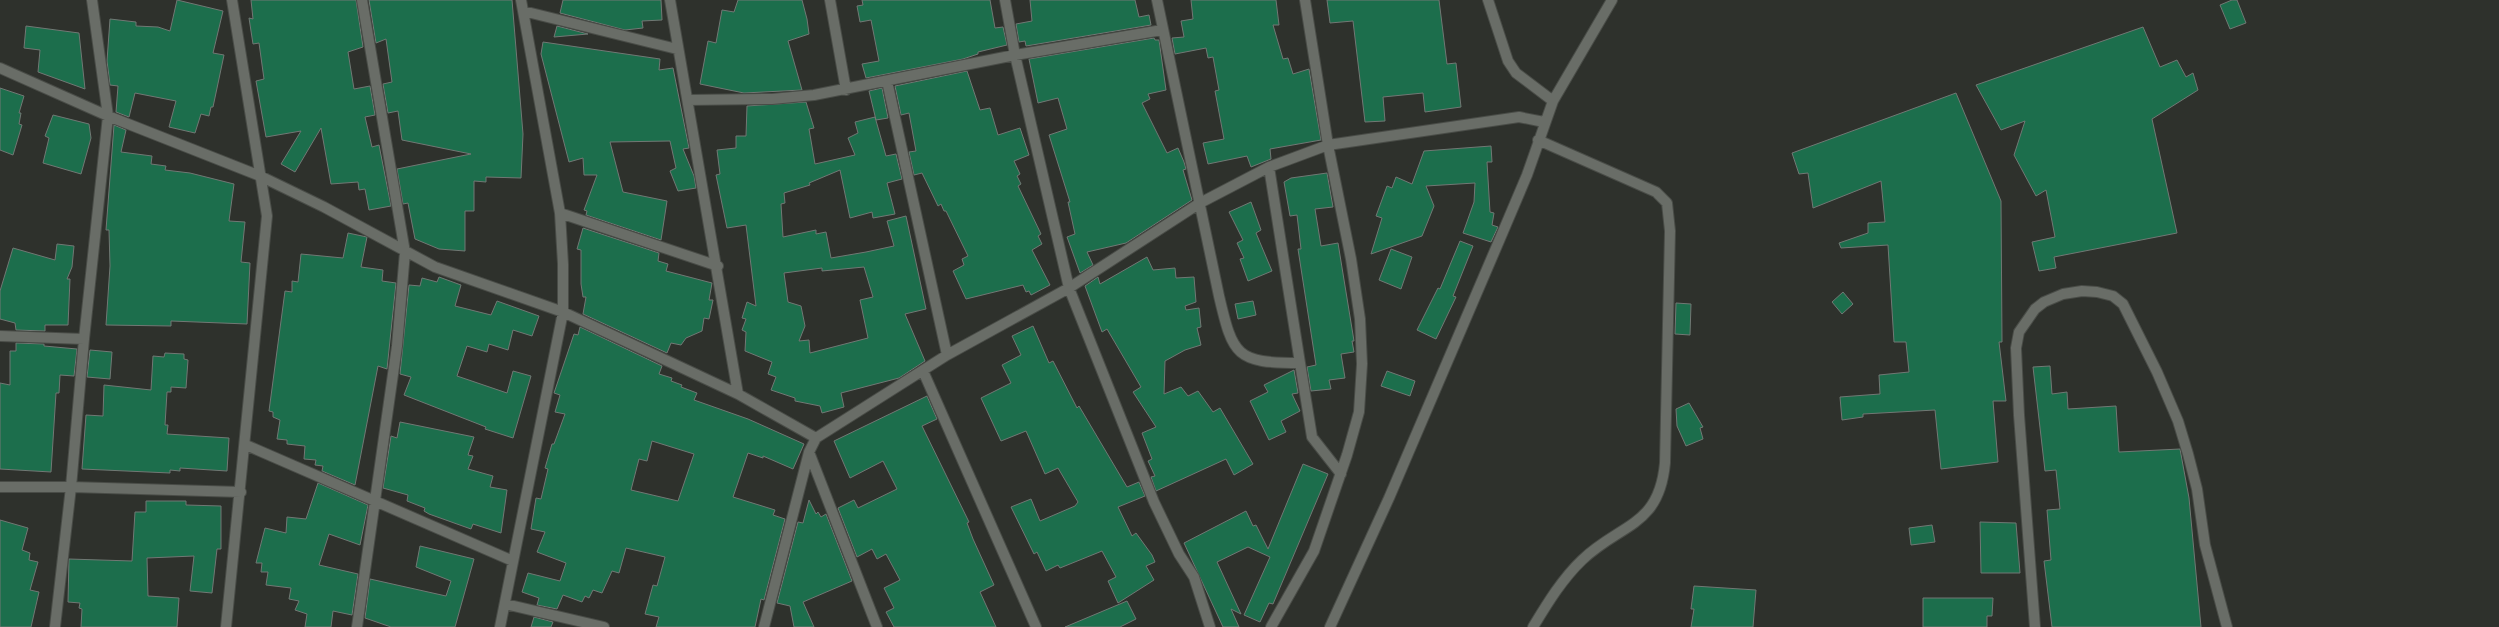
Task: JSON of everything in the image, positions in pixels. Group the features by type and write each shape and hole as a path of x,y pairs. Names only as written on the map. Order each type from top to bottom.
{"street":[{"path":"55,627 72,487 84,339 108,116 92,0"},
{"path":"226,627 246,445 267,216 232,0"},
{"path":"357,627 397,346 405,252 362,0"},
{"path":"500,627 563,312 563,264 560,213 521,0"},
{"path":"670,0 718,266 738,394"},
{"path":"830,0 846,90"},
{"path":"1005,0 1015,55 1070,288 1154,502 1179,554 1194,577 1210,627"},
{"path":"1157,0 1162,30 1219,296 1232,344 1245,356 1257,361 1300,363"},
{"path":"1271,627 1314,551 1341,474 1359,412 1362,364 1360,319 1351,259 1328,145 1305,0"},
{"path":"1488,0 1508,61 1516,74 1552,101"},
{"path":"1330,627 1389,498 1493,256 1527,175 1552,101 1612,0"},
{"path":"523,11 678,49"},
{"path":"688,100 772,99 846,90 1015,55 1162,30"},
{"path":"0,68 108,116 260,176 337,213 405,252 435,267 563,312 738,394 816,438"},
{"path":"887,81 947,356"},
{"path":"764,627 809,452 816,438 923,370 1070,288 1200,204 1242,180 1269,167 1328,145 1519,117 1532,118 1544,122"},
{"path":"1533,627 1563,582 1582,560 1641,519 1651,508 1659,495 1665,463 1670,231 1667,203 1656,192 1538,140"},
{"path":"1269,167 1312,438 1341,474"},
{"path":"560,213 718,266"},
{"path":"2035,627 2019,415 2016,348 2019,332 2034,309 2044,302 2063,294 2082,291 2097,292 2113,296 2123,304 2157,372 2178,421 2188,454 2197,489 2205,545 2227,627"},
{"path":"0,336 84,339"},
{"path":"923,370 1036,627"},
{"path":"246,445 513,561"},
{"path":"809,452 877,627"},
{"path":"0,487 72,487 241,492"},
{"path":"505,604 604,627"}],"building":[{"path":"177,0 223,11 213,53 224,55 213,107 211,107 209,116 201,114 195,133 169,127 176,101 135,93 129,117 116,112 118,86 110,85 107,61 110,19 136,22 136,26 158,27 170,31"},
{"path":"251,0 356,0 363,47 348,52 354,89 370,86 375,115 365,117 372,147 379,145 391,206 369,210 365,189 359,190 358,182 331,184 321,128 295,172 281,164 301,131 266,137 256,81 264,79 259,43 253,44 249,18 253,19"},
{"path":"369,0 512,0 523,134 521,178 486,177 486,182 474,181 474,211 465,211 465,251 439,249 415,239 408,203 403,204 397,169 471,154 402,140 398,111 388,113 383,84 392,82 386,39 376,43"},
{"path":"563,0 661,0 662,20 642,21 643,28 625,30 560,13"},
{"path":"738,0 802,0 809,34 788,41 802,90 744,93 700,84 708,41 716,43 722,10 734,12"},
{"path":"862,0 990,0 995,28 1003,27 1007,45 978,52 978,54 963,59 866,78 862,64 879,61 871,20 860,22 857,6 863,5"},
{"path":"1030,0 1135,0 1139,17 1149,15 1151,25 1026,46 1025,41 1019,42 1016,24 1032,21"},
{"path":"1191,0 1276,0 1279,25 1273,25 1283,59 1288,58 1293,74 1309,69 1321,140 1270,149 1271,159 1251,167 1247,156 1208,164 1203,143 1224,139 1215,91 1219,90 1213,57 1208,58 1206,48 1175,54 1172,38 1184,37 1181,21 1193,19"},
{"path":"1327,0 1439,0 1447,64 1456,63 1461,107 1425,112 1423,93 1383,97 1385,121 1365,122 1353,21 1330,23"},
{"path":"2232,0 2237,0 2246,23 2230,29 2220,5"},
{"path":"26,26 79,33 85,89 38,72 40,50 24,48"},
{"path":"557,26 588,34 554,37"},
{"path":"2143,27 2160,67 2177,60 2186,77 2193,73 2198,90 2152,119 2177,233 2054,257 2056,268 2039,271 2032,242 2055,237 2046,190 2036,196 2014,155 2025,121 2001,130 1976,85"},
{"path":"1154,38 1155,40 1159,40 1166,90 1148,94 1150,99 1142,103 1167,153 1178,148 1186,169 1183,170 1192,200 1126,243 1087,252 1093,265 1080,273 1067,237 1075,234 1068,202 1070,202 1049,135 1067,129 1058,98 1038,103 1029,59"},
{"path":"543,42 660,59 659,70 673,68 689,148 683,149 694,176 696,188 678,191 670,171 676,168 670,141 610,142 623,192 667,201 661,240 586,215 587,211 584,210 597,175 584,175 583,158 569,162 541,54"},
{"path":"967,71 980,110 990,108 998,135 1020,128 1029,155 1014,161 1020,174 1017,176 1021,184 1018,186 1041,234 1038,236 1042,244 1032,250 1050,285 1031,295 1029,291 1026,292 1023,285 966,299 953,271 964,265 962,259 968,256 946,211 944,211 941,204 938,206 922,173 914,175 909,152 916,151 909,113 901,115 895,86"},
{"path":"0,88 24,96 19,113 21,113 19,124 22,125 13,155 0,150"},
{"path":"882,88 888,118 876,120 869,91"},
{"path":"1956,93 2001,201 2002,342 1999,342 2006,401 1993,401 1998,462 1941,469 1935,410 1863,414 1863,417 1842,420 1840,397 1880,394 1879,375 1909,372 1906,342 1894,342 1888,245 1841,248 1839,243 1868,233 1868,223 1885,222 1881,181 1813,208 1808,173 1799,174 1792,153"},
{"path":"806,102 814,128 809,129 815,164 855,155 848,138 858,133 855,122 875,117 886,156 896,154 902,179 887,183 895,214 873,218 872,212 850,218 840,170 809,183 810,185 784,193 785,203 781,204 783,237 816,230 816,234 826,232 831,258 894,246 887,221 906,216 926,309 905,314 925,361 899,378 841,393 844,407 822,413 820,406 795,401 795,398 771,390 776,377 768,374 772,362 745,351 746,332 742,330 746,319 742,318 747,302 756,306 746,225 727,228 716,175 720,174 717,150 736,148 736,136 746,136 747,106","holes":["864,267 873,297 860,300 868,338 810,353 809,340 799,341 805,326 801,306 788,302 784,273 822,268 822,271"]},
{"path":"53,115 89,124 91,138 81,174 43,163 49,138 45,136"},
{"path":"114,125 126,130 121,152 152,156 151,164 166,166 165,170 190,173 234,184 229,221 245,222 241,262 250,263 247,324 171,321 171,326 106,325 110,266 109,230 106,230"},
{"path":"1491,146 1492,162 1487,162 1490,212 1494,213 1492,225 1498,227 1491,242 1463,233 1474,202 1475,183 1426,186 1434,206 1422,236 1371,254 1382,218 1376,216 1387,186 1392,188 1396,177 1412,184 1424,151"},
{"path":"1327,173 1333,207 1315,209 1321,246 1338,243 1354,341 1352,341 1354,352 1341,354 1345,378 1329,380 1331,389 1311,391 1307,367 1316,365 1298,249 1301,249 1297,215 1290,216 1284,182 1291,178"},
{"path":"1251,202 1261,230 1256,233 1272,271 1248,281 1240,259 1244,258 1237,243 1243,240 1229,212"},
{"path":"583,228 659,253 658,261 668,264 666,271 712,283 709,300 713,300 709,319 704,318 702,331 686,338 681,345 671,343 667,353 583,314 586,297 583,297 581,284 581,250 577,249"},
{"path":"348,233 367,237 361,267 383,270 382,281 396,283 387,369 378,366 355,485 322,471 323,466 315,465 316,460 304,459 305,446 287,444 287,440 277,439 280,420 273,417 273,412 269,411 285,291 292,292 292,281 298,282 301,254 343,258"},
{"path":"1460,241 1473,246 1453,296 1456,297 1436,339 1417,330 1438,288 1440,289"},
{"path":"57,244 74,246 72,267 67,279 70,279 68,325 45,325 45,331 16,330 15,323 0,319 0,291 13,248 55,260"},
{"path":"1391,249 1412,257 1401,289 1379,280"},
{"path":"1147,257 1153,270 1175,268 1176,278 1194,277 1196,302 1185,306 1186,310 1199,308 1201,327 1197,328 1201,345 1185,350 1165,361 1164,394 1181,387 1188,396 1198,391 1213,412 1220,408 1253,464 1234,475 1226,459 1156,491 1151,477 1155,476 1148,461 1152,459 1142,433 1156,427 1133,392 1141,387 1107,329 1102,332 1085,286 1098,277 1100,284"},
{"path":"439,277 461,285 455,306 491,315 497,301 539,316 532,336 513,330 508,350 489,344 487,352 467,346 457,376 507,393 513,371 531,376 513,438 485,429 486,427 404,395 411,377 400,374 409,285 420,286 422,278 437,282"},
{"path":"1843,292 1853,304 1842,314 1832,302"},
{"path":"1253,301 1256,315 1238,319 1235,304"},
{"path":"1676,303 1691,304 1690,335 1675,334"},
{"path":"1033,326 1049,363 1053,361 1077,408 1079,406 1127,487 1139,482 1145,496 1118,507 1132,536 1136,533 1152,555 1155,562 1146,566 1154,580 1118,603 1108,581 1116,577 1102,551 1060,568 1058,565 1046,571 1037,552 1034,554 1011,507 1031,499 1040,521 1075,506 1078,502 1058,468 1045,474 1026,431 1001,441 981,398 1011,383 1002,365 1021,355 1012,336"},
{"path":"580,327 662,366 659,374 672,378 671,381 682,385 681,387 697,393 694,400 748,419 804,444 793,469 763,456 763,458 748,453 733,497 775,510 773,515 785,519 764,600 761,599 755,627 656,627 659,617 645,614 653,585 657,586 665,557 626,548 619,573 612,571 602,593 593,590 589,598 585,596 582,602 563,595 557,609 537,605 539,598 522,592 528,573 560,581 566,563 537,552 545,532 531,529 536,498 541,499 548,469 545,468 552,444 554,444 565,414 555,412 560,395 554,393 574,334 578,335","holes":["652,441 694,454 678,501 631,490 639,459 647,461"]},
{"path":"16,343 44,344 44,346 77,349 74,376 60,375 59,393 56,393 51,472 0,469 0,383 10,385 10,351 16,351"},
{"path":"90,350 112,352 110,379 87,377"},
{"path":"165,353 184,354 184,359 188,360 186,388 171,387 171,392 167,392 165,425 168,425 167,434 229,438 227,471 180,468 180,471 170,470 170,473 82,469 86,415 103,416 104,385 151,390 153,356 164,357"},
{"path":"2050,366 2052,394 2067,392 2068,409 2116,406 2119,452 2180,449 2189,498 2201,627 2052,627 2044,561 2051,560 2047,510 2060,509 2056,470 2045,471 2033,367"},
{"path":"1294,370 1298,393 1292,394 1300,411 1281,421 1286,432 1269,440 1250,401 1268,392 1264,385"},
{"path":"1387,371 1415,381 1410,396 1381,386"},
{"path":"927,396 937,419 922,426 969,522 967,523 973,539 994,585 980,592 996,627 894,627 886,612 894,608 884,588 900,580 886,554 877,559 872,549 857,557 838,508 854,500 858,508 897,489 883,461 850,478 834,441"},
{"path":"1689,403 1703,427 1700,428 1703,439 1686,446 1677,426 1676,409"},
{"path":"400,422 474,437 468,455 473,456 468,469 493,476 490,487 507,490 501,533 473,524 471,529 429,514 424,511 425,508 407,501 408,495 383,488 391,436 397,438"},
{"path":"1303,464 1328,474 1273,604 1269,603 1260,622 1244,615 1270,557 1248,547 1217,562 1241,614 1231,609 1239,627 1223,627 1184,543 1246,511 1253,526 1256,525 1268,549"},
{"path":"318,483 368,505 360,545 329,534 319,565 358,574 352,615 333,611 331,627 305,627 307,614 295,610 299,601 289,599 291,588 266,585 268,572 261,572 262,563 256,563 265,528 286,533 287,517 306,519"},
{"path":"809,500 816,514 818,512 821,517 826,514 852,581 803,602 814,627 794,627 790,606 777,603 798,522 803,523"},
{"path":"146,501 186,501 186,505 221,506 221,549 217,549 212,593 190,591 194,556 147,558 148,596 179,598 177,627 81,627 82,609 79,608 80,603 68,602 69,559 132,561 135,512 146,512"},
{"path":"0,520 28,528 22,550 30,553 29,560 38,562 30,590 39,592 31,627 0,627"},
{"path":"1980,522 2016,523 2020,573 1981,573"},
{"path":"1932,525 1935,542 1911,545 1909,528"},
{"path":"420,546 474,559 455,627 391,627 365,618 370,579 446,596 451,581 416,567"},
{"path":"1694,586 1756,590 1753,627 1691,627 1694,609 1691,609"},
{"path":"1923,598 1993,598 1992,616 1987,616 1987,627 1923,627"},
{"path":"1127,601 1136,619 1120,627 1065,627"},
{"path":"534,617 553,622 551,627 531,627"}]}
